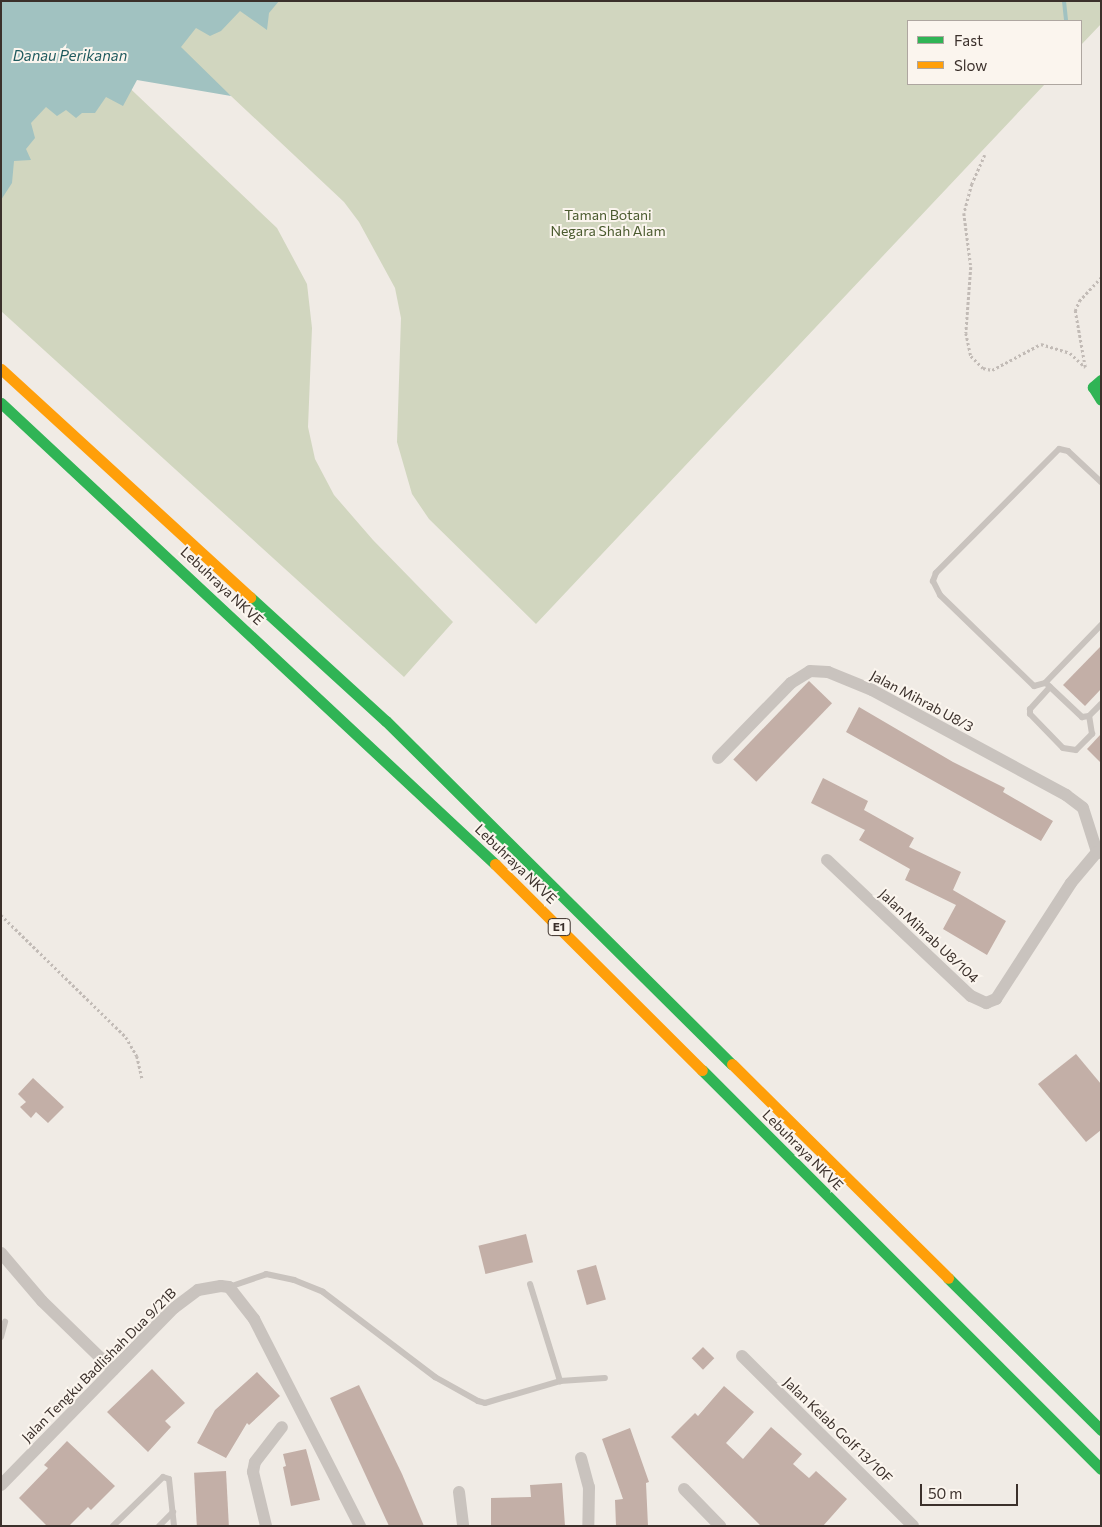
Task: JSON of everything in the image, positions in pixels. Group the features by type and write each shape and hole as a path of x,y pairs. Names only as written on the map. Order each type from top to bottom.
{"main road":[{"name":"Lebuhraya NKVE","path":"1,369 386,721 1101,1430"},
{"path":"1098,382 1094,394 1101,400"},
{"name":"Lebuhraya NKVE","path":"1,403 508,876 1101,1469"}],"street":[{"name":"Jalan Mihrab U8/3","path":"718,758 791,683 810,671 828,672 872,690 1066,795 1083,808 1099,852"},
{"name":"Jalan Mihrab U8/104","path":"827,860 971,996 986,1002 996,998 1071,883 1099,852"},
{"path":"1,1253 42,1301 113,1370"},
{"path":"229,1287 254,1319 360,1526"},
{"name":"Jalan Tengku Badlishah Dua 9/21B","path":"1,1485 174,1308 198,1290 229,1287"},
{"name":"Jalan Kelab Golf 13/10F","path":"742,1356 914,1526"},
{"path":"266,1526 253,1472 255,1462 282,1427"},
{"path":"581,1458 589,1487 588,1526"},
{"path":"684,1489 720,1526"},
{"path":"459,1492 463,1526"}],"lane":[{"path":"1101,482 1068,451 1059,449 934,576 940,595 1034,686 1048,685 1082,717 1088,716 1101,704"},
{"path":"1088,716 1092,734 1076,750 1063,748 1030,714 1030,709 1048,685 1101,624"},
{"path":"229,1287 266,1274 294,1280 323,1292 436,1377 478,1401 485,1403 560,1381 604,1378"},
{"path":"530,1284 560,1381"},
{"path":"1,1336 6,1322"},
{"path":"113,1526 163,1477 169,1479 174,1526"},
{"path":"159,1526 173,1512"}],"path":[{"path":"985,155 972,184 964,213 971,267 966,333 971,356 983,368 992,370 1041,344 1070,354 1098,382"},
{"path":"1085,367 1075,311 1079,301 1101,277"},
{"path":"1,915 126,1036 137,1056 142,1078"}],"green space":[{"path":"1,1 38,1 277,228 307,284 312,328 308,427 315,459 334,495 373,540 453,622 404,677 1,311"},
{"name":"Taman Botani Negara Shah Alam","path":"107,1 1101,1 1101,24 1082,44 1082,20 907,20 907,85 1044,85 536,624 429,519 412,494 397,442 401,318 395,288 359,222 344,202 231,96"}],"water":[{"name":"Danau Perikanan","path":"1,1 279,1 269,13 267,30 240,11 221,31 210,36 196,28 181,47 231,96 137,80 123,106 106,97 95,113 82,113 76,118 66,110 57,116 46,107 31,123 35,138 26,149 31,160 14,161 12,183 1,200"}],"building":[{"path":"1101,646 1101,689 1085,706 1063,685"},
{"path":"809,681 832,703 756,782 733,759"},
{"path":"859,707 953,762 1005,788 1003,792 1053,821 1041,841 846,732"},
{"path":"1101,734 1101,763 1087,749"},
{"path":"823,778 868,801 864,810 914,838 909,847 961,872 953,890 1006,921 987,955 943,929 956,905 905,880 910,869 859,840 865,830 811,803"},
{"path":"1076,1054 1101,1084 1101,1130 1086,1142 1038,1084"},
{"path":"33,1078 64,1107 48,1123 36,1112 31,1118 20,1107 26,1102 18,1094"},
{"path":"526,1234 533,1262 485,1274 478,1246"},
{"path":"596,1265 606,1300 587,1305 577,1271"},
{"path":"703,1347 714,1358 703,1370 692,1358"},
{"path":"152,1369 185,1403 165,1421 171,1427 148,1452 107,1412"},
{"path":"257,1372 280,1396 249,1425 247,1423 226,1458 197,1443 215,1410"},
{"path":"359,1385 402,1474 424,1526 389,1526 330,1398"},
{"path":"724,1386 754,1412 726,1443 743,1459 771,1427 802,1454 793,1464 809,1478 816,1471 847,1499 823,1526 761,1526 671,1437 695,1413 698,1416"},
{"path":"630,1428 649,1482 646,1483 648,1526 616,1526 615,1500 623,1499 602,1439"},
{"path":"67,1441 115,1486 91,1510 88,1507 69,1526 47,1526 19,1498 48,1468 44,1465"},
{"path":"306,1449 320,1500 291,1506 283,1467 286,1466 283,1454"},
{"path":"226,1471 229,1526 197,1526 194,1473"},
{"path":"562,1483 565,1526 491,1526 491,1498 531,1497 530,1485"}],"waterway":[{"path":"1064,1 1066,20"}],"traffic: fast":[{"path":"1101,380 1093,387 1101,400"},
{"path":"1,403 495,864"},
{"path":"250,597 386,721 732,1064"},
{"path":"702,1070 1101,1469"},
{"path":"948,1278 1101,1430"}],"traffic: slow":[{"path":"1,369 250,597"},
{"path":"495,864 702,1070"},
{"path":"732,1064 948,1278"}]}
